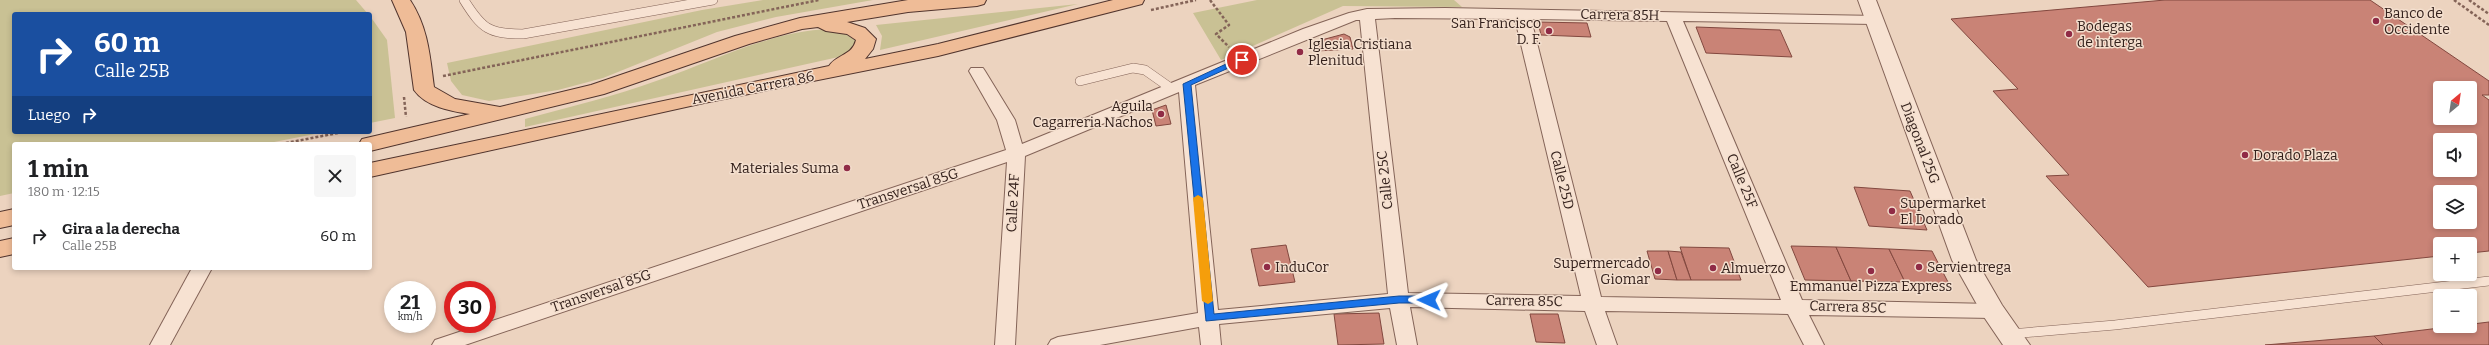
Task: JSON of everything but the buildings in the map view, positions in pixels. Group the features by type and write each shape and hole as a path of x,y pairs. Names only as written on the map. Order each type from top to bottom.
{"main road":[{"path":"400,0 410,15 416,32 424,90 450,105 466,108 521,110"},
{"path":"372,144 521,110 617,84 742,40 800,24 908,6 977,0"},
{"name":"Avenida Carrera 86","path":"372,170 704,97 818,76 945,48 1135,0"},
{"path":"800,24 846,27 862,33 866,39 862,51 849,62 818,76"},
{"path":"0,220 12,217"},
{"path":"0,249 12,246"}],"street":[{"name":"Carrera 85H","path":"1367,14 1673,16 1870,10"},
{"name":"Diagonal 25G","path":"1870,10 1964,260 1993,311 2013,340"},
{"name":"Transversal 85G","path":"442,345 1016,153 1330,24 1367,14"},
{"name":"Calle 25C","path":"1367,14 1399,300 1407,345"},
{"name":"Calle 25D","path":"1522,14 1592,302 1607,345"},
{"name":"Calle 25F","path":"1673,16 1794,306 1814,345"},
{"name":"Calle 24F","path":"976,71 1006,120 1016,153 1005,345"},
{"path":"1180,86 1209,318 1211,345"},
{"path":"160,345 201,270"},
{"name":"Carrera 85C","path":"1058,345 1209,318 1399,300 1592,302 1993,311"}],"lane":[{"path":"464,0 479,24 496,34 523,34 713,0"},
{"path":"1080,81 1133,68 1140,68 1180,86"},
{"path":"2013,340 2115,325 2489,281"}],"path":[{"path":"400,121 407,120 404,97 440,86 441,77 819,0"},
{"path":"1210,0 1229,25 1216,34 1242,60"},
{"path":"2454,0 2489,25"},
{"path":"2469,0 2489,14"},
{"path":"292,142 333,134"}],"shaded area":[{"path":"0,0 356,0 366,12 12,12 12,134 315,134 274,142 12,142 12,193 0,196"},
{"path":"763,0 873,0 776,17 717,32 603,78 558,90 489,101 462,95 451,81 447,63 702,10"},
{"path":"1257,0 1454,0 1462,7 1343,6 1221,60 1193,13"},
{"path":"1078,4 880,50 882,36 876,25"},
{"path":"372,19 387,40 395,118 372,123"},
{"path":"830,29 842,32 858,42 854,49 843,56 525,127 525,119 642,86 764,41 808,31"}],"slow traffic":[{"path":"1198,198 1208,301"}],"place":[{"name":"Banco de Occidente","path":"2376,21"},
{"name":"San Francisco D. F.","path":"1549,31"},
{"name":"Bodegas de interga","path":"2069,34"},
{"name":"Iglesia Cristiana Plenitud","path":"1300,52"},
{"name":"Aguila Cagarreria Nachos","path":"1161,114"},
{"name":"Dorado Plaza","path":"2245,155"},
{"name":"Materiales Suma","path":"847,168"},
{"name":"Supermarket El Dorado","path":"1892,211"},
{"name":"InduCor","path":"1267,267"},
{"name":"Servientrega","path":"1919,267"},
{"name":"Almuerzo","path":"1713,268"},
{"name":"Supermercado Giomar","path":"1658,271"},
{"name":"Emmanuel Pizza Express","path":"1871,271"}],"route":[{"path":"1242,60 1187,84 1209,318 1399,300 1429,300"}]}
